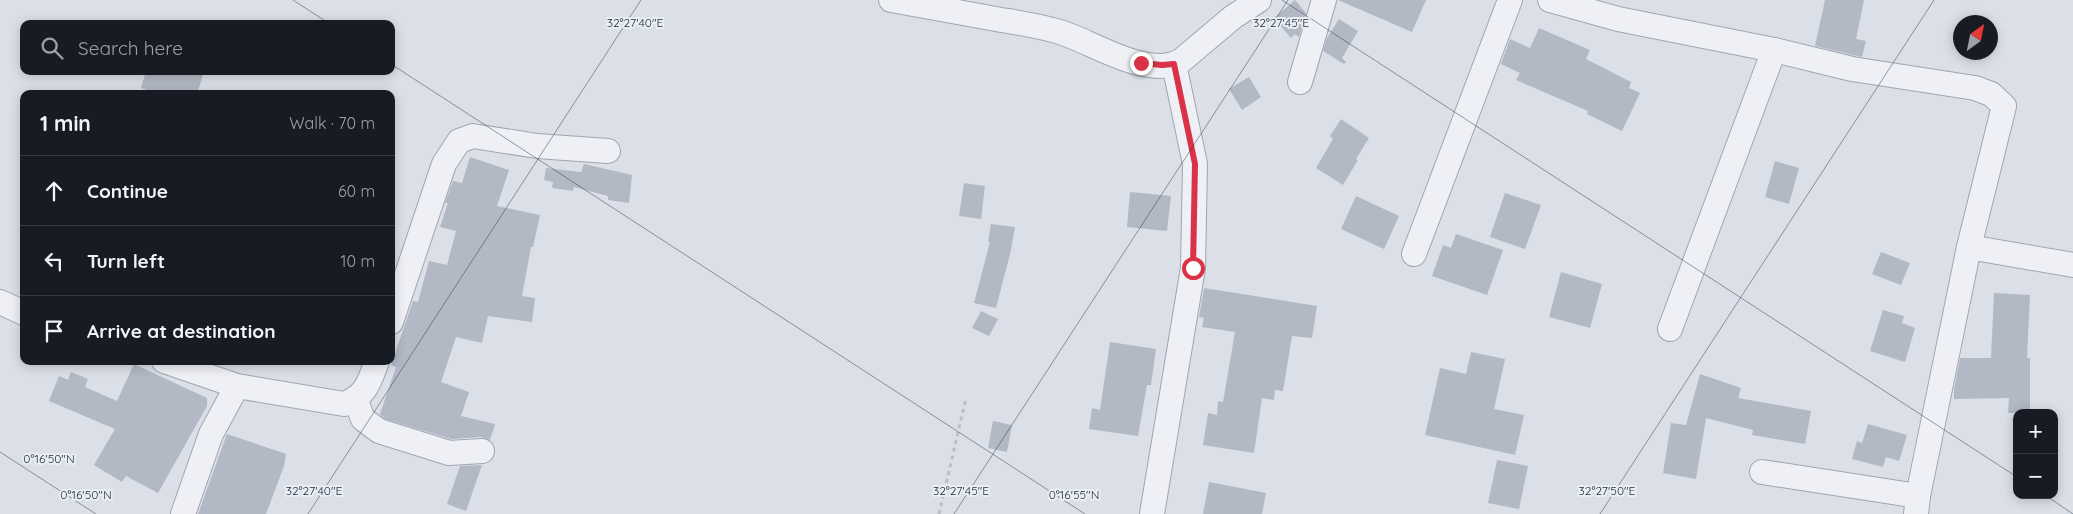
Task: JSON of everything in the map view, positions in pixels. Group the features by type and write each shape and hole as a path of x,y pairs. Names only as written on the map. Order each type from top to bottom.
{"street":[{"path":"891,0 1036,26 1063,33 1123,60 1162,65 1174,64 1196,49 1233,17 1259,0"},
{"path":"1300,82 1324,0"},
{"path":"1414,254 1510,0"},
{"path":"1550,0 1618,19 1774,50 1852,69 1975,88 1991,94 2004,106 1969,247 1917,505 1762,472"},
{"path":"1670,330 1774,50"},
{"path":"1152,514 1193,268 1195,164 1174,64"},
{"path":"395,310 444,164 459,141 472,136 537,146 608,152"},
{"path":"1969,247 2073,265"},
{"path":"0,302 20,311"},
{"path":"176,365 237,386 344,404 356,399 367,388 376,365"},
{"path":"183,514 211,434 237,386"},
{"path":"356,399 363,419 379,431 449,453 482,452"}],"path":[{"path":"939,514 966,398"}],"building":[{"path":"1295,0 1306,13 1299,37 1295,34 1291,38 1274,18"},
{"path":"1338,0 1426,0 1412,32"},
{"path":"1825,0 1864,0 1856,39 1866,41 1862,57 1815,46"},
{"path":"1339,19 1358,31 1342,58 1346,62 1344,64 1323,51 1327,38"},
{"path":"1539,28 1590,50 1586,59 1631,82 1629,88 1640,93 1622,131 1587,114 1588,111 1516,80 1520,73 1501,64 1510,39 1530,48"},
{"path":"145,75 203,75 198,90 147,90 141,88"},
{"path":"1249,77 1261,97 1242,110 1229,89"},
{"path":"1341,119 1369,138 1343,185 1316,168 1333,139 1330,136"},
{"path":"470,157 509,170 497,206 540,215 533,247 531,247 522,296 535,298 532,322 488,316 482,343 456,337 441,382 469,392 461,416 495,424 490,440 481,437 451,439 385,419 380,414 396,367 391,365 395,365 395,353 413,301 418,302 429,261 447,265 456,231 440,227 448,203 445,203 453,181 462,183"},
{"path":"1775,161 1799,168 1789,204 1765,197"},
{"path":"584,164 632,175 629,203 608,200 608,196 574,187 573,191 552,188 553,182 544,180 546,168 581,172"},
{"path":"964,183 985,186 981,219 959,216"},
{"path":"1130,192 1171,196 1167,231 1127,227"},
{"path":"1505,193 1541,205 1525,249 1490,237"},
{"path":"1356,196 1399,216 1384,249 1341,229"},
{"path":"991,224 1015,227 996,308 974,303 990,242 988,242"},
{"path":"1456,234 1503,250 1487,295 1432,276 1443,245 1451,248"},
{"path":"1881,252 1910,263 1901,285 1872,274"},
{"path":"1561,272 1602,284 1590,328 1549,317"},
{"path":"1204,288 1317,306 1312,338 1292,336 1283,391 1275,390 1274,400 1262,398 1254,453 1203,445 1208,413 1217,415 1218,401 1223,402 1235,332 1202,327 1204,318 1199,317"},
{"path":"1994,293 2030,295 2027,358 2030,358 2030,409 2013,409 2013,413 2008,413 2009,398 1954,399 1960,358 1991,358"},
{"path":"1883,310 1904,316 1902,323 1915,328 1905,362 1870,351"},
{"path":"981,311 998,319 989,336 972,328"},
{"path":"1110,342 1156,349 1151,385 1147,385 1138,436 1089,429 1092,408 1100,410"},
{"path":"1471,352 1505,359 1494,409 1524,415 1515,455 1425,435 1440,368 1466,374"},
{"path":"134,365 207,398 207,406 158,493 126,476 122,482 94,465 115,429 49,401 59,376 68,380 71,372 88,379 85,387 117,401"},
{"path":"1700,374 1741,388 1738,398 1811,411 1805,444 1752,435 1753,430 1706,418 1696,479 1663,473 1671,423 1686,425"},
{"path":"993,421 1012,425 1007,452 988,448"},
{"path":"1868,424 1907,435 1899,461 1886,457 1883,467 1852,459 1857,441 1862,443"},
{"path":"227,434 286,454 284,466 266,514 198,514"},
{"path":"1497,460 1528,466 1519,509 1488,503"},
{"path":"482,465 466,511 447,504 460,466"},
{"path":"1209,482 1266,493 1262,514 1203,514"}],"route":[{"path":"1141,63 1174,64 1195,164 1193,268"}]}
